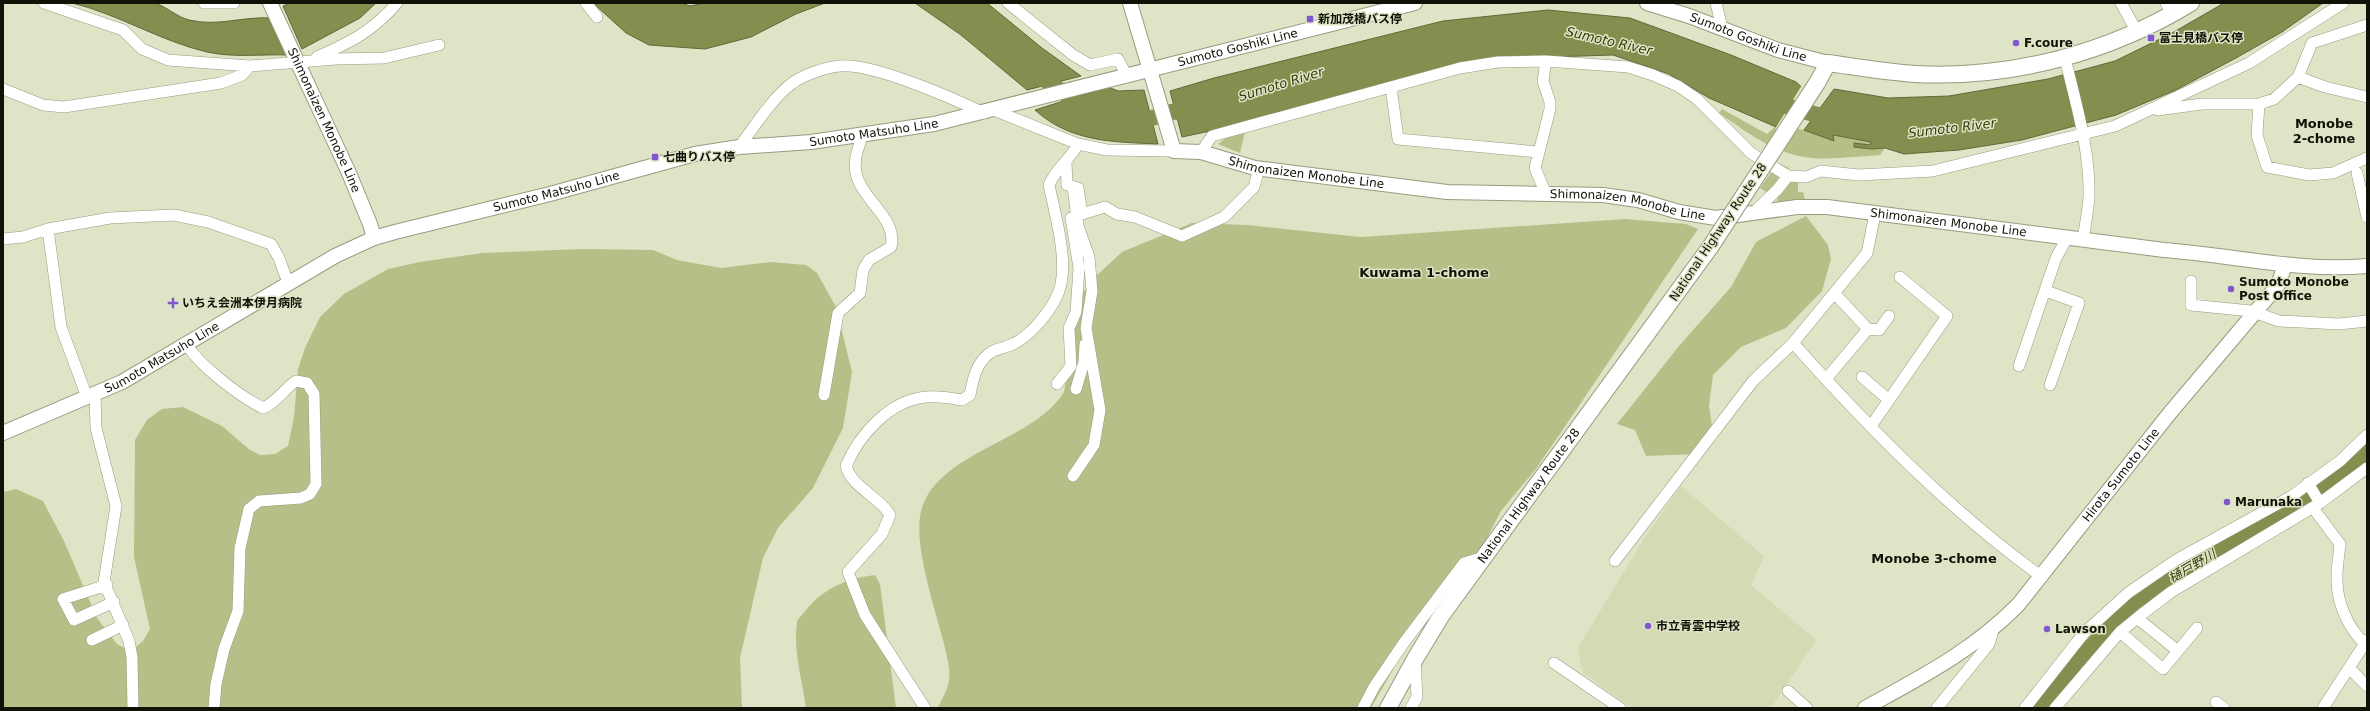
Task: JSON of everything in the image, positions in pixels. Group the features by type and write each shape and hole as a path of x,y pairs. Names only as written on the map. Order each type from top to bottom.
{"highway":[{"path":"1828,63 1879,71 1956,74 2000,70 2064,58 2137,32 2169,9 2190,3"},
{"name":"National Highway Route 28","path":"1388,708 1441,616 1711,246 1817,83 1828,63"}],"main road":[{"name":"Shimonaizen Monobe Line","path":"270,3 300,60 349,173 370,224 374,238"},
{"path":"1130,3 1173,148"},
{"name":"Sumoto Goshiki Line","path":"1150,69 1415,3"},
{"name":"Sumoto Goshiki Line","path":"1647,3 1722,28 1778,50 1828,63"},
{"name":"Sumoto Matsuho Line","path":"3,433 122,382 335,256 374,238 550,194 695,154 739,147 811,142 863,134 905,130 990,112 1150,69"},
{"name":"Shimonaizen Monobe Line","path":"1173,148 1201,152 1259,168 1447,192 1603,195 1624,198 1679,212 1716,218 1797,207 1827,207 2082,240 2201,253 2285,265"},
{"path":"2285,265 2339,269 2367,266"},
{"name":"Hirota Sumoto Line","path":"1865,708 1942,666 1993,630 2042,577 2169,414 2278,285 2285,265"}],"street":[{"path":"44,3 123,30 142,49 168,60 250,66 300,60 384,58 439,45"},
{"path":"204,3 234,3"},
{"path":"300,60 365,34 381,22 397,3"},
{"path":"586,3 597,17"},
{"path":"1008,3 1073,55 1090,65 1118,60 1127,76"},
{"path":"1716,3 1722,28"},
{"path":"2121,3 2137,32"},
{"path":"1201,152 1212,136 1460,68 1498,62 1546,61 1628,68 1653,75 1678,86 1697,99 1751,153 1788,176 1806,177 1821,171 1858,175 1933,171 2083,131 2115,126 2249,63 2343,3"},
{"path":"2147,111 2202,104 2259,104 2274,99 2298,76 2312,43 2367,25"},
{"path":"2064,58 2083,131 2089,198 2082,240"},
{"path":"1546,61 1543,80 1550,102 1550,109 1535,168 1546,194"},
{"path":"3,89 43,105 64,107 221,83 242,75 250,66"},
{"path":"739,147 778,96 793,83 839,66 857,66 890,75 1078,144 1107,150 1173,148"},
{"path":"2298,76 2325,87 2367,97"},
{"path":"1391,87 1398,139 1538,152"},
{"path":"2259,104 2257,135 2267,167 2309,175 2333,173 2367,158"},
{"path":"824,395 838,313 860,293 863,270 869,260 891,247 894,237 892,228 862,189 856,172 856,154 863,134"},
{"path":"926,708 865,615 848,572 882,534 890,516 886,508 849,477 846,466 862,437 876,420 903,404 926,397 962,400 970,395 973,380 981,360 992,352 1013,344 1033,331 1047,313 1061,284 1060,237 1049,185 1052,177 1066,162 1078,144"},
{"path":"1066,162 1078,226 1089,257 1092,291 1086,328 1084,362 1076,389"},
{"path":"1070,186 1078,188 1082,214 1105,207 1117,214 1135,217 1182,236 1224,217 1254,187 1259,168"},
{"path":"2357,173 2367,217"},
{"path":"1753,213 1777,190 1788,176"},
{"path":"1057,384 1071,366 1069,328 1076,312 1079,268 1073,240 1070,186"},
{"path":"1615,561 1753,381 1793,343 1835,294 1867,253 1875,214"},
{"path":"3,239 24,237 48,230 110,218 174,215 208,222 271,244 279,258 288,283"},
{"path":"48,230 61,327 65,341 91,395 96,428 116,506 104,582 114,602 132,657 133,708"},
{"path":"2019,366 2046,291 2056,258 2067,238"},
{"path":"1871,426 1947,316 1900,277"},
{"path":"2191,281 2191,305 2255,313 2279,321 2339,324 2367,321"},
{"path":"2046,291 2079,303 2050,385"},
{"path":"1835,294 1868,329 1879,330 1889,316"},
{"path":"1073,476 1094,445 1099,405 1086,328"},
{"path":"1826,379 1868,329"},
{"path":"1793,343 1871,426 1945,500 2004,549 2042,577"},
{"path":"186,344 205,366 249,401 263,408 270,405 286,388 296,381 307,383 314,394 316,484 310,494 301,498 259,501 249,509 240,548 238,611 223,656 216,684 214,708"},
{"path":"1862,377 1889,400"},
{"path":"1088,431 1099,405"},
{"path":"2025,708 2084,633 2128,593 2176,560 2292,496 2308,483 2340,462 2367,435"},
{"path":"2055,708 2120,632 2137,618 2171,592 2316,505 2367,468"},
{"path":"2308,483 2316,505 2340,544 2337,576 2338,593 2350,626 2366,644 2323,708"},
{"path":"1363,708 1374,687 1403,644 1464,563 1484,558"},
{"path":"107,586 62,599 74,620 114,602"},
{"path":"2137,618 2178,651"},
{"path":"92,640 122,625"},
{"path":"2120,632 2163,668 2198,628"},
{"path":"1937,708 1989,644 1993,630"},
{"path":"1411,708 1417,697 1415,659"},
{"path":"1554,663 1620,708"},
{"path":"2350,669 2367,686"},
{"path":"1788,691 1807,708"}],"shaded area":[{"path":"1722,109 1767,134 1777,125 1871,142 1870,145 1854,143 1854,147 1871,149 1885,148 1880,155 1829,159 1812,158 1786,153 1763,142 1719,113"},
{"path":"1245,132 1240,153 1218,144 1226,138"},
{"path":"1778,163 1789,168 1771,195 1760,188"},
{"path":"1789,178 1798,183 1798,192 1803,192 1806,204 1777,203 1778,195"},
{"path":"1806,216 1828,245 1831,259 1822,291 1786,328 1741,347 1713,375 1709,406 1713,433 1694,454 1646,456 1635,430 1617,424 1679,346 1731,287 1756,242"},
{"path":"1625,219 1686,224 1698,229 1535,470 1501,511 1489,534 1484,552 1466,578 1406,647 1371,708 938,708 945,694 949,680 949,671 944,644 922,556 919,522 922,508 932,489 947,473 967,459 1031,423 1050,409 1064,392 1079,298 1094,278 1122,252 1192,223 1247,225 1361,237"},
{"path":"582,249 653,250 677,260 721,268 771,262 806,265 817,273 836,307 852,372 843,428 813,488 778,528 763,558 740,658 742,708 3,708 3,492 16,489 43,501 64,541 97,618 117,644 131,651 143,641 150,629 134,557 135,440 147,420 162,409 183,407 222,426 250,450 260,455 275,454 288,446 294,417 298,369 305,348 320,317 344,294 388,269 420,262 482,253"},
{"path":"1681,486 1764,556 1751,585 1816,640 1771,708 1632,708 1583,673 1578,648 1642,542"},
{"path":"875,575 880,584 896,708 806,708 798,665 796,643 798,620 813,602 837,585 865,576"}],"water":[{"path":"72,3 155,3 185,19 200,22 272,18 290,55 238,55 207,52 173,41 106,14"},
{"path":"290,3 376,3 360,18 302,49 283,6"},
{"path":"593,3 681,3 690,6 704,3 825,3 796,14 751,37 705,49 649,45 626,33"},
{"path":"915,3 987,3 1042,48 1081,76 1027,90 961,35"},
{"path":"2224,3 2323,3 2282,32 2176,90 2116,115 2022,140 1959,150 1904,154 1885,148 1871,149 1854,147 1854,143 1870,145 1871,142 1833,135 1834,141 1804,130 1834,89 1888,98 1949,96 2048,79 2115,61 2172,33"},
{"path":"1548,10 1630,18 1731,55 1796,82 1807,92 1783,130 1709,98 1669,74 1613,55 1489,59 1285,115 1182,137 1170,91 1214,78 1443,21"},
{"path":"1108,87 1118,91 1144,90 1158,144 1109,141 1077,134 1048,121 1035,110"}],"pier":[{"path":"1802,85 1809,91 1782,132 1775,129"}],"waterway":[{"name":"Sumoto River","path":"1032,71 1089,110"},
{"name":"Sumoto River","path":"1786,106 1835,120"},
{"name":"Sumoto River","path":"1130,121 1146,120 1171,112 1197,110"},
{"name":"樋戸野川","path":"2040,708 2069,671 2101,636 2154,590 2198,560 2303,503 2367,452"}],"place":[{"name":"新加茂橋バス停","path":"1310,19"},
{"name":"富士見橋バス停","path":"2151,38"},
{"name":"F.coure","path":"2016,43"},
{"name":"七曲りバス停","path":"655,157"},
{"name":"Sumoto Monobe Post Office","path":"2231,289"},
{"name":"いちえ会洲本伊月病院","path":"173,303"},
{"name":"Marunaka","path":"2227,502"},
{"name":"市立青雲中学校","path":"1648,626"},
{"name":"Lawson","path":"2047,629"}],"district":[{"name":"Monobe 2-chome","path":"2324,130"},
{"name":"Kuwama 1-chome","path":"1424,272"},
{"name":"Monobe 3-chome","path":"1934,558"}]}
